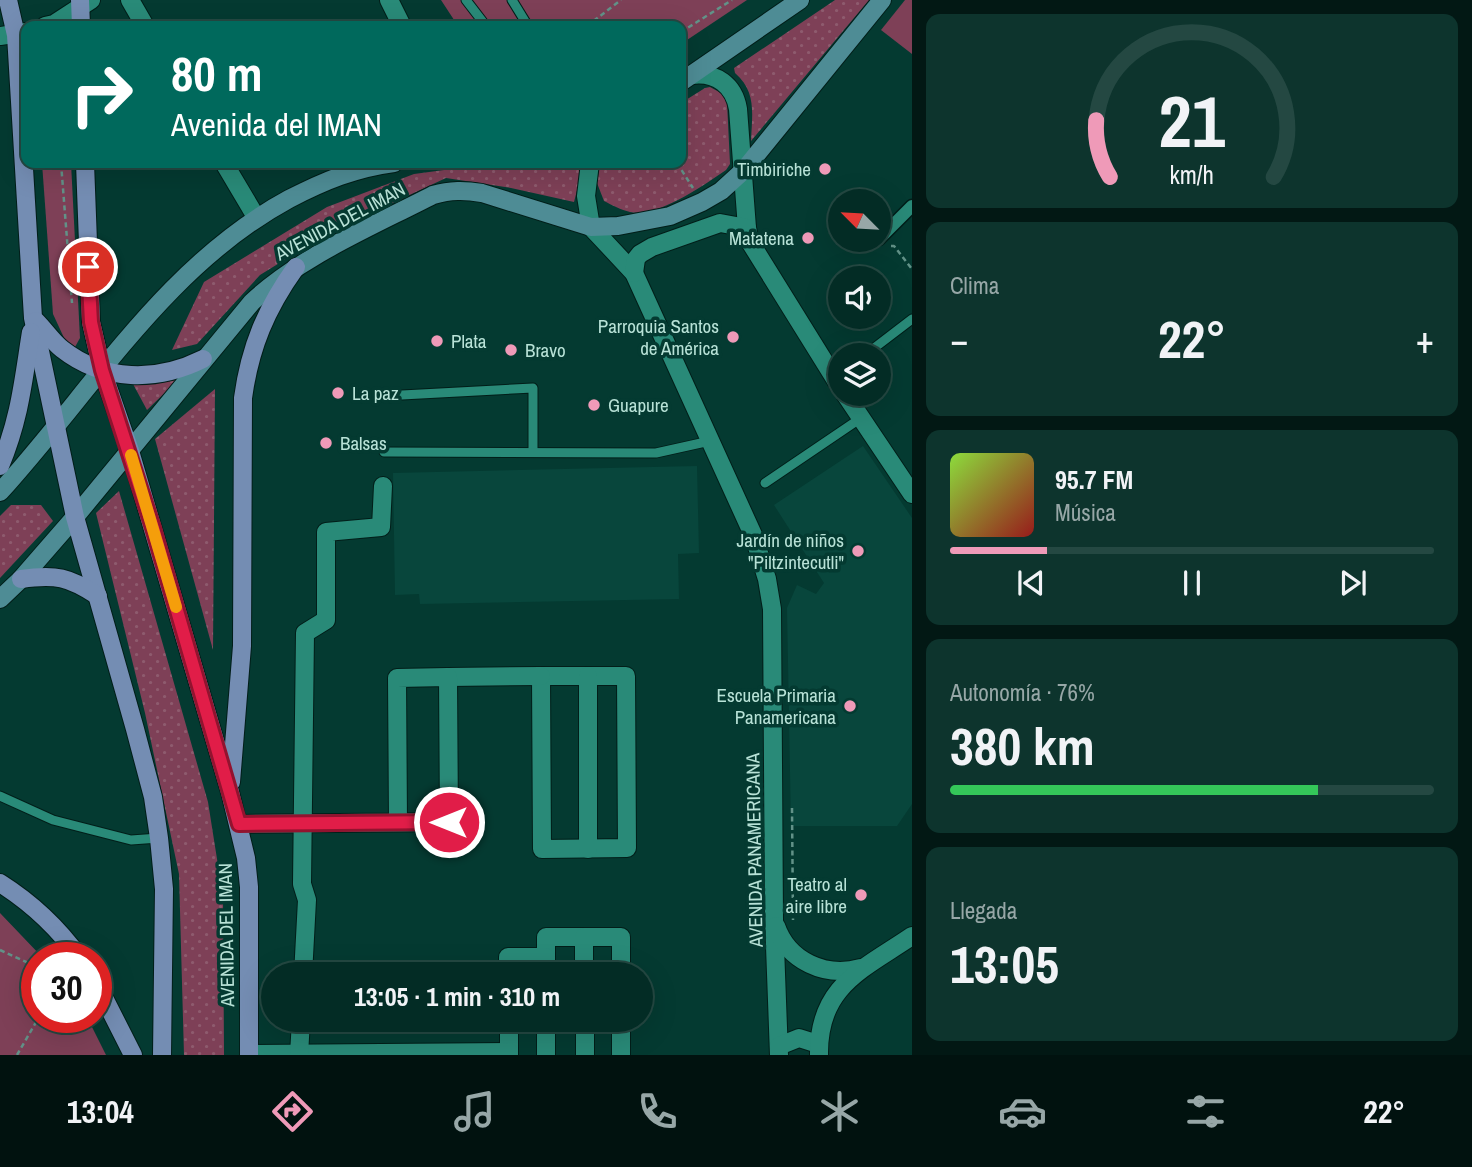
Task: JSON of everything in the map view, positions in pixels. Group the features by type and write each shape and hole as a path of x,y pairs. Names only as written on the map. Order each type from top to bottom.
{"main road":[{"path":"8,0 14,34 21,139"},
{"path":"686,78 800,0"},
{"name":"AVENIDA DEL IMAN","path":"0,599 75,517 203,359 273,282 296,267 433,195 450,191 482,192 592,227 618,226 670,216 702,202 721,191 744,170 882,0"},
{"path":"23,168 33,318 55,425 75,517 153,797 164,889 162,1055"},
{"path":"85,168 91,322 102,370"},
{"name":"AVENIDA DEL IMAN","path":"0,492 179,281 209,254 256,217 326,181 347,172 368,168"},
{"path":"230,792 242,646 243,398 250,359 265,317 276,294 296,267"},
{"path":"33,318 62,349 102,370 124,375 157,375 179,370 203,359"},
{"path":"0,466 14,430 22,397 33,318"},
{"name":"AVENIDA DEL IMAN","path":"102,370 130,451 239,824 249,887 249,1054"},
{"path":"21,579 48,575 66,578 98,596"},
{"path":"0,883 23,897 69,942"},
{"path":"112,1014 133,1055"}],"street":[{"path":"130,0 142,21"},
{"path":"388,0 399,21"},
{"path":"56,21 83,9"},
{"path":"686,78 709,75 724,82 734,94 738,109 750,242 828,364"},
{"path":"227,168 256,217"},
{"path":"589,168 586,196 592,227"},
{"path":"891,227 912,206"},
{"path":"634,273 636,259 652,247 720,223 747,228"},
{"name":"AVENIDA PANAMERICANA","path":"592,227 634,273 754,537 767,579 772,610 774,919 779,1051"},
{"path":"853,406 912,494"},
{"path":"304,962 307,900 302,884 305,633 326,620 326,532 381,527 383,486"},
{"path":"398,822 397,678 541,676 626,676 627,848 542,849 541,676"},
{"path":"587,676 589,849"},
{"path":"239,824 449,822 448,677"},
{"path":"774,919 784,942 811,965 834,971 869,965"},
{"path":"779,1051 799,1038 818,1050 821,1022 831,999 846,981 912,936"},
{"path":"546,962 546,937 621,937 621,962"},
{"path":"584,937 584,962"},
{"path":"509,962 509,957 530,962"},
{"path":"299,1054 300,1032"},
{"path":"249,1054 509,1054 509,1032"},
{"path":"546,1032 546,1055"},
{"path":"584,1032 584,1055"},
{"path":"621,1032 621,1055"}],"lane":[{"path":"466,0 482,21"},
{"path":"512,0 525,21"},
{"path":"881,343 912,319"},
{"path":"383,396 533,388 533,451"},
{"path":"765,483 861,418"},
{"path":"384,452 656,453 712,441"},
{"path":"0,796 53,820 131,840 159,838"}],"path":[{"path":"594,21 621,0"},
{"path":"686,29 732,0"},
{"path":"61,168 72,307"},
{"path":"891,246 894,246 912,269"},
{"path":"792,802 793,922"},
{"path":"0,950 21,960"},
{"path":"17,1055 30,1033"}],"shaded area":[{"path":"441,0 747,0 686,41 686,21 455,21"},
{"path":"835,0 869,0 751,141 752,104 747,88 734,68"},
{"path":"905,0 912,0 912,54 881,30"},
{"path":"710,87 721,93 727,102 730,164 726,170 680,199 654,210 630,212 604,201 597,183 599,168 686,168 686,100"},
{"path":"42,168 71,168 80,338 75,347 65,340 53,314"},
{"path":"459,168 583,168 574,202 511,188 446,178 328,233 260,275 197,344 172,350 204,282 327,207 414,174"},
{"path":"179,379 147,410 133,384"},
{"path":"215,389 213,650 155,439"},
{"name":"Escuela Primaria Panamericana","path":"863,446 912,518 912,804 897,826 791,826 787,608 797,585 816,594 824,583 774,505"},
{"path":"697,466 699,553 678,554 679,599 420,604 419,594 395,595 393,473"},
{"path":"119,491 208,802 223,897 224,1055 184,1055 179,874 145,713 96,513"},
{"path":"11,505 41,505 53,521 0,578 0,516"},
{"path":"0,913 28,942 21,942 21,1033 95,1033 106,1055 0,1055"}],"slow traffic":[{"path":"131,455 176,607"}],"place":[{"name":"Timbiriche","path":"825,169"},
{"name":"Matatena","path":"808,238"},
{"name":"Parroquia Santos de América","path":"733,337"},
{"name":"Plata","path":"437,341"},
{"name":"Bravo","path":"511,350"},
{"name":"La paz","path":"338,393"},
{"name":"Guapure","path":"594,405"},
{"name":"Balsas","path":"326,443"},
{"name":"Jardín de niños \"Piltzintecutli\"","path":"858,551"},
{"name":"Escuela Primaria Panamericana","path":"850,706"},
{"name":"Teatro al aire libre","path":"861,895"}],"route":[{"path":"88,267 91,322 102,370 130,451 239,824 449,822"}]}
